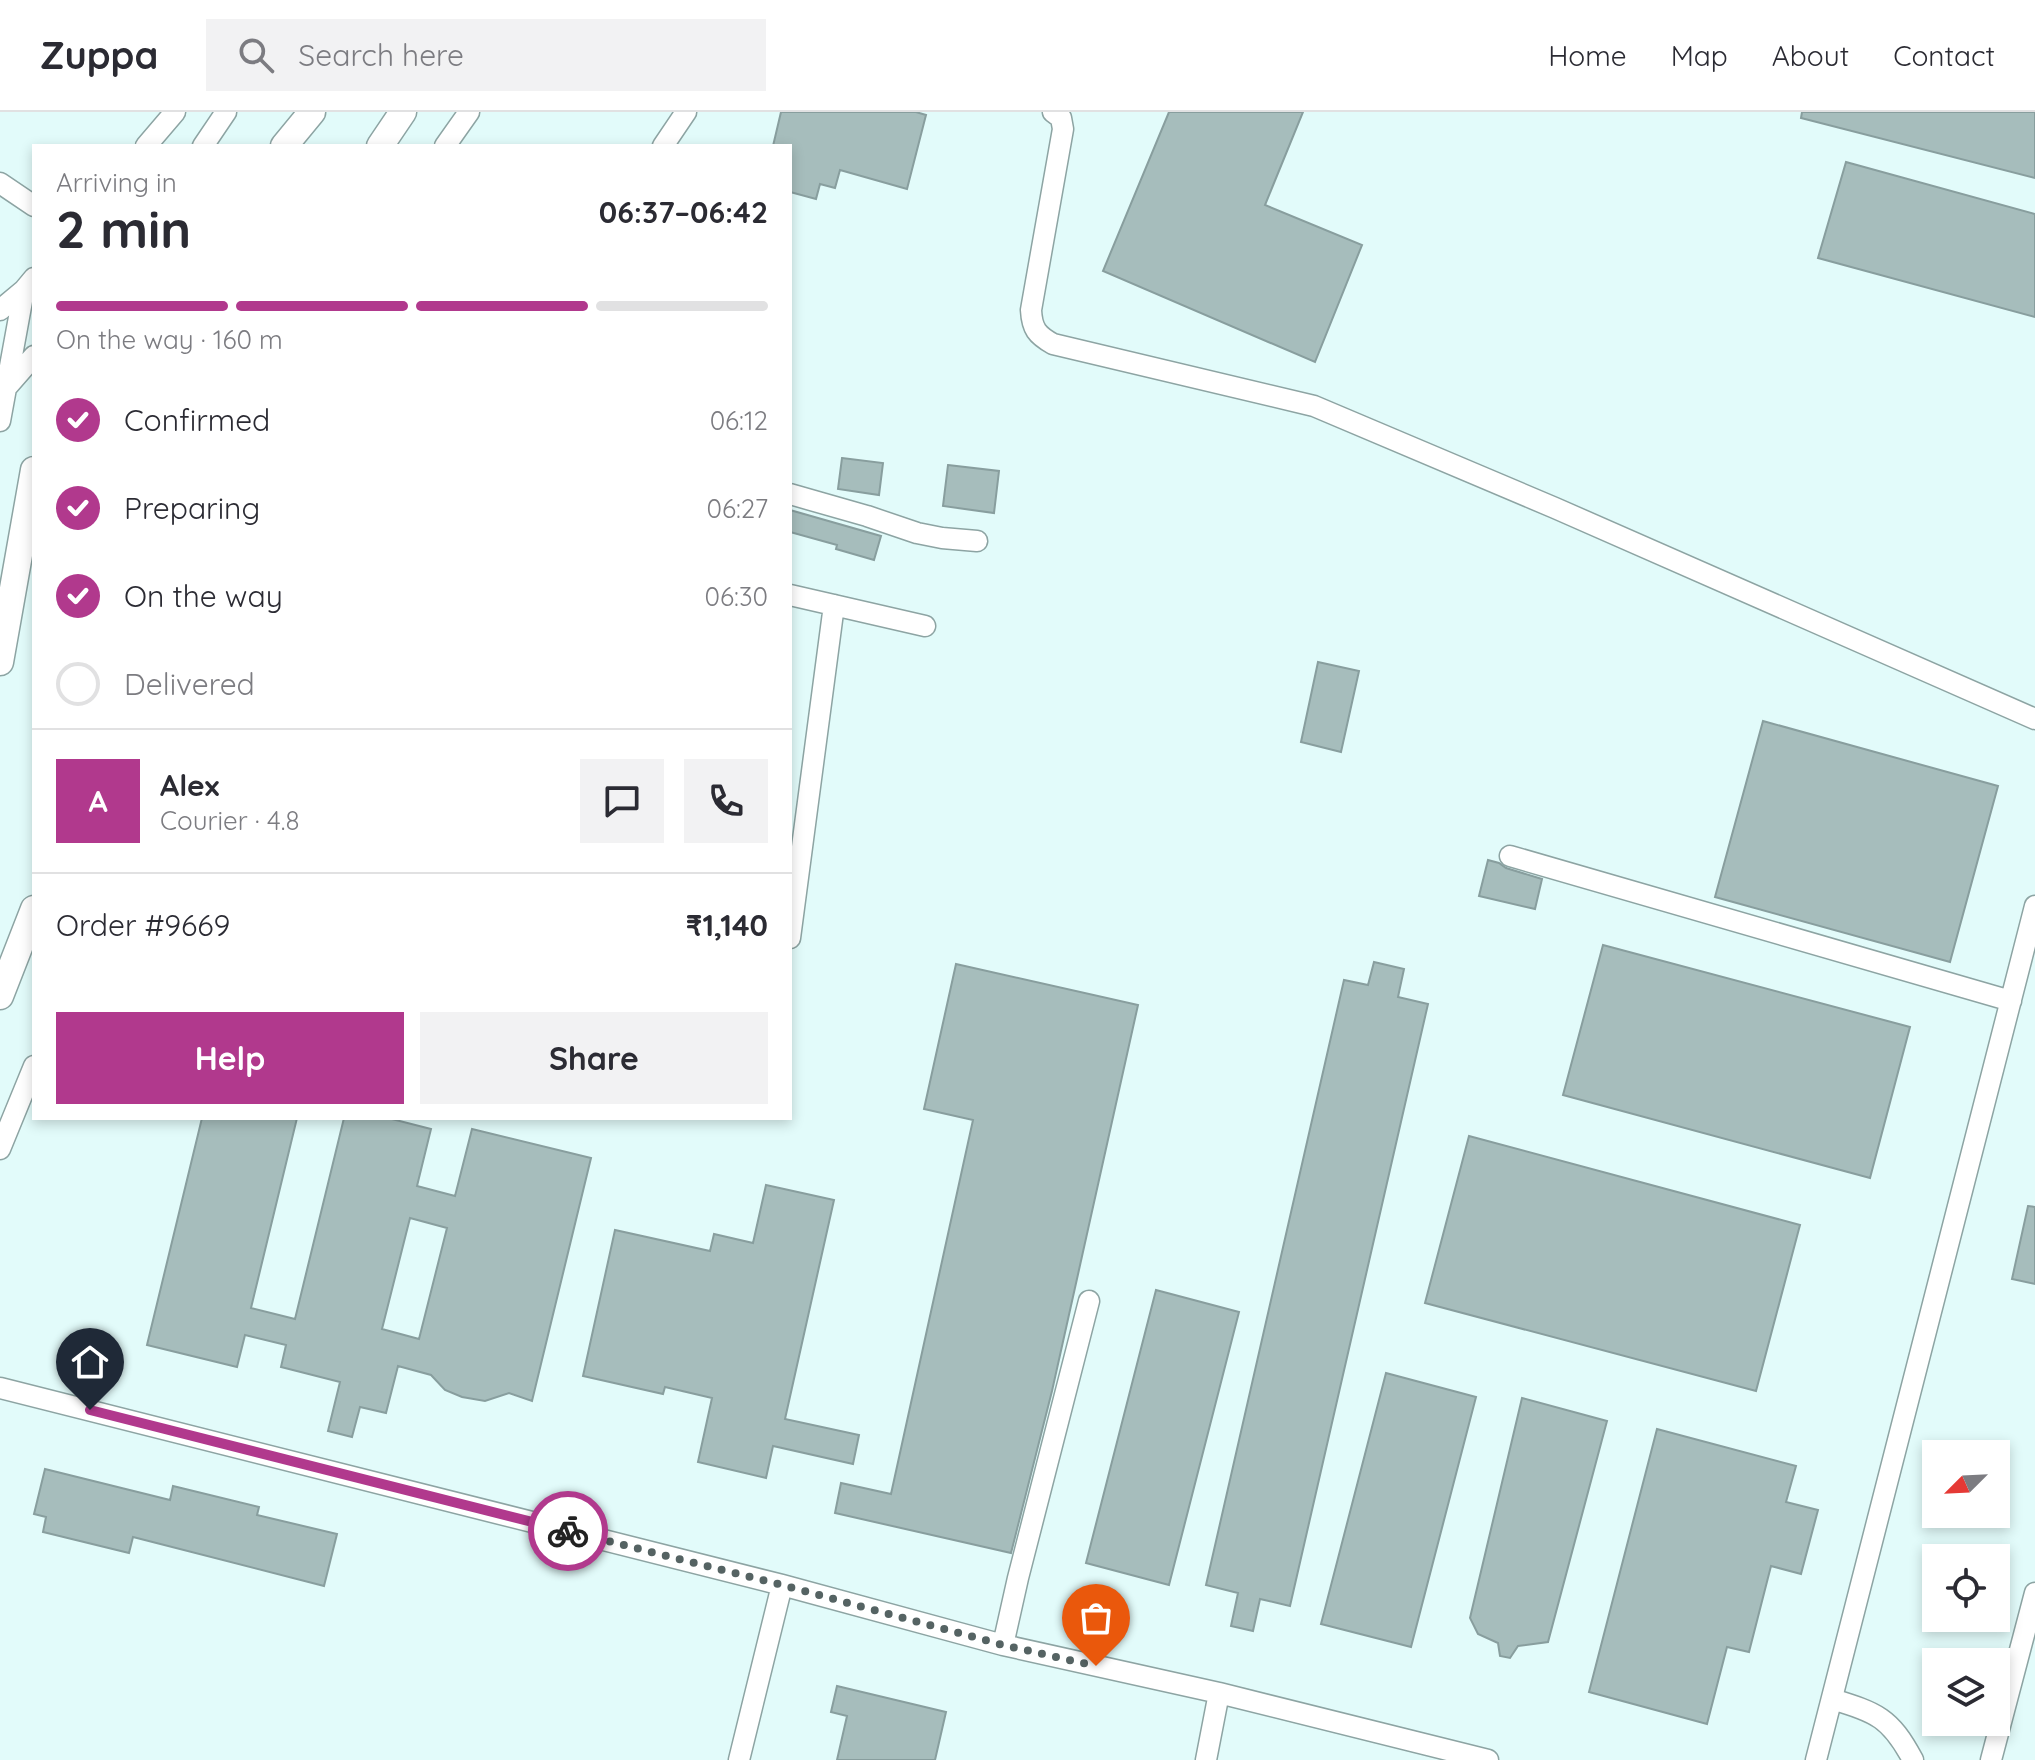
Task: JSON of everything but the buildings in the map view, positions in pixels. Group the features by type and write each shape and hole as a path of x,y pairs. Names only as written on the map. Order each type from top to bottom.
{"main road":[{"path":"286,144 312,112"},
{"path":"381,144 403,112"},
{"path":"0,662 32,481"},
{"path":"0,996 32,914"}],"street":[{"path":"148,144 175,112"},
{"path":"204,144 226,112"},
{"path":"446,144 469,112"},
{"path":"664,144 686,112"},
{"path":"1053,112 1061,118 1063,129 1031,310 1032,325 1039,336 1053,344 1314,406 1555,508 2035,719"},
{"path":"0,183 32,205"},
{"path":"0,310 29,284"},
{"path":"0,421 29,284"},
{"path":"6,388 32,358"},
{"path":"792,495 917,533 977,541"},
{"path":"792,595 925,626"},
{"path":"792,910 797,839 834,605"},
{"path":"1510,856 2011,1001"},
{"path":"1816,1760 2035,906"},
{"path":"0,1149 32,1071"},
{"path":"1003,1645 1089,1301"},
{"path":"0,1388 782,1585 1003,1645 1219,1693 1488,1760"},
{"path":"739,1760 782,1585"},
{"path":"1991,1760 2035,1593"},
{"path":"1206,1760 1219,1693"},
{"path":"1832,1699 1871,1712 1893,1728 1913,1760"}],"way so far":[{"path":"568,1531 1003,1645 1096,1666"}],"route":[{"path":"90,1410 568,1531"}]}
